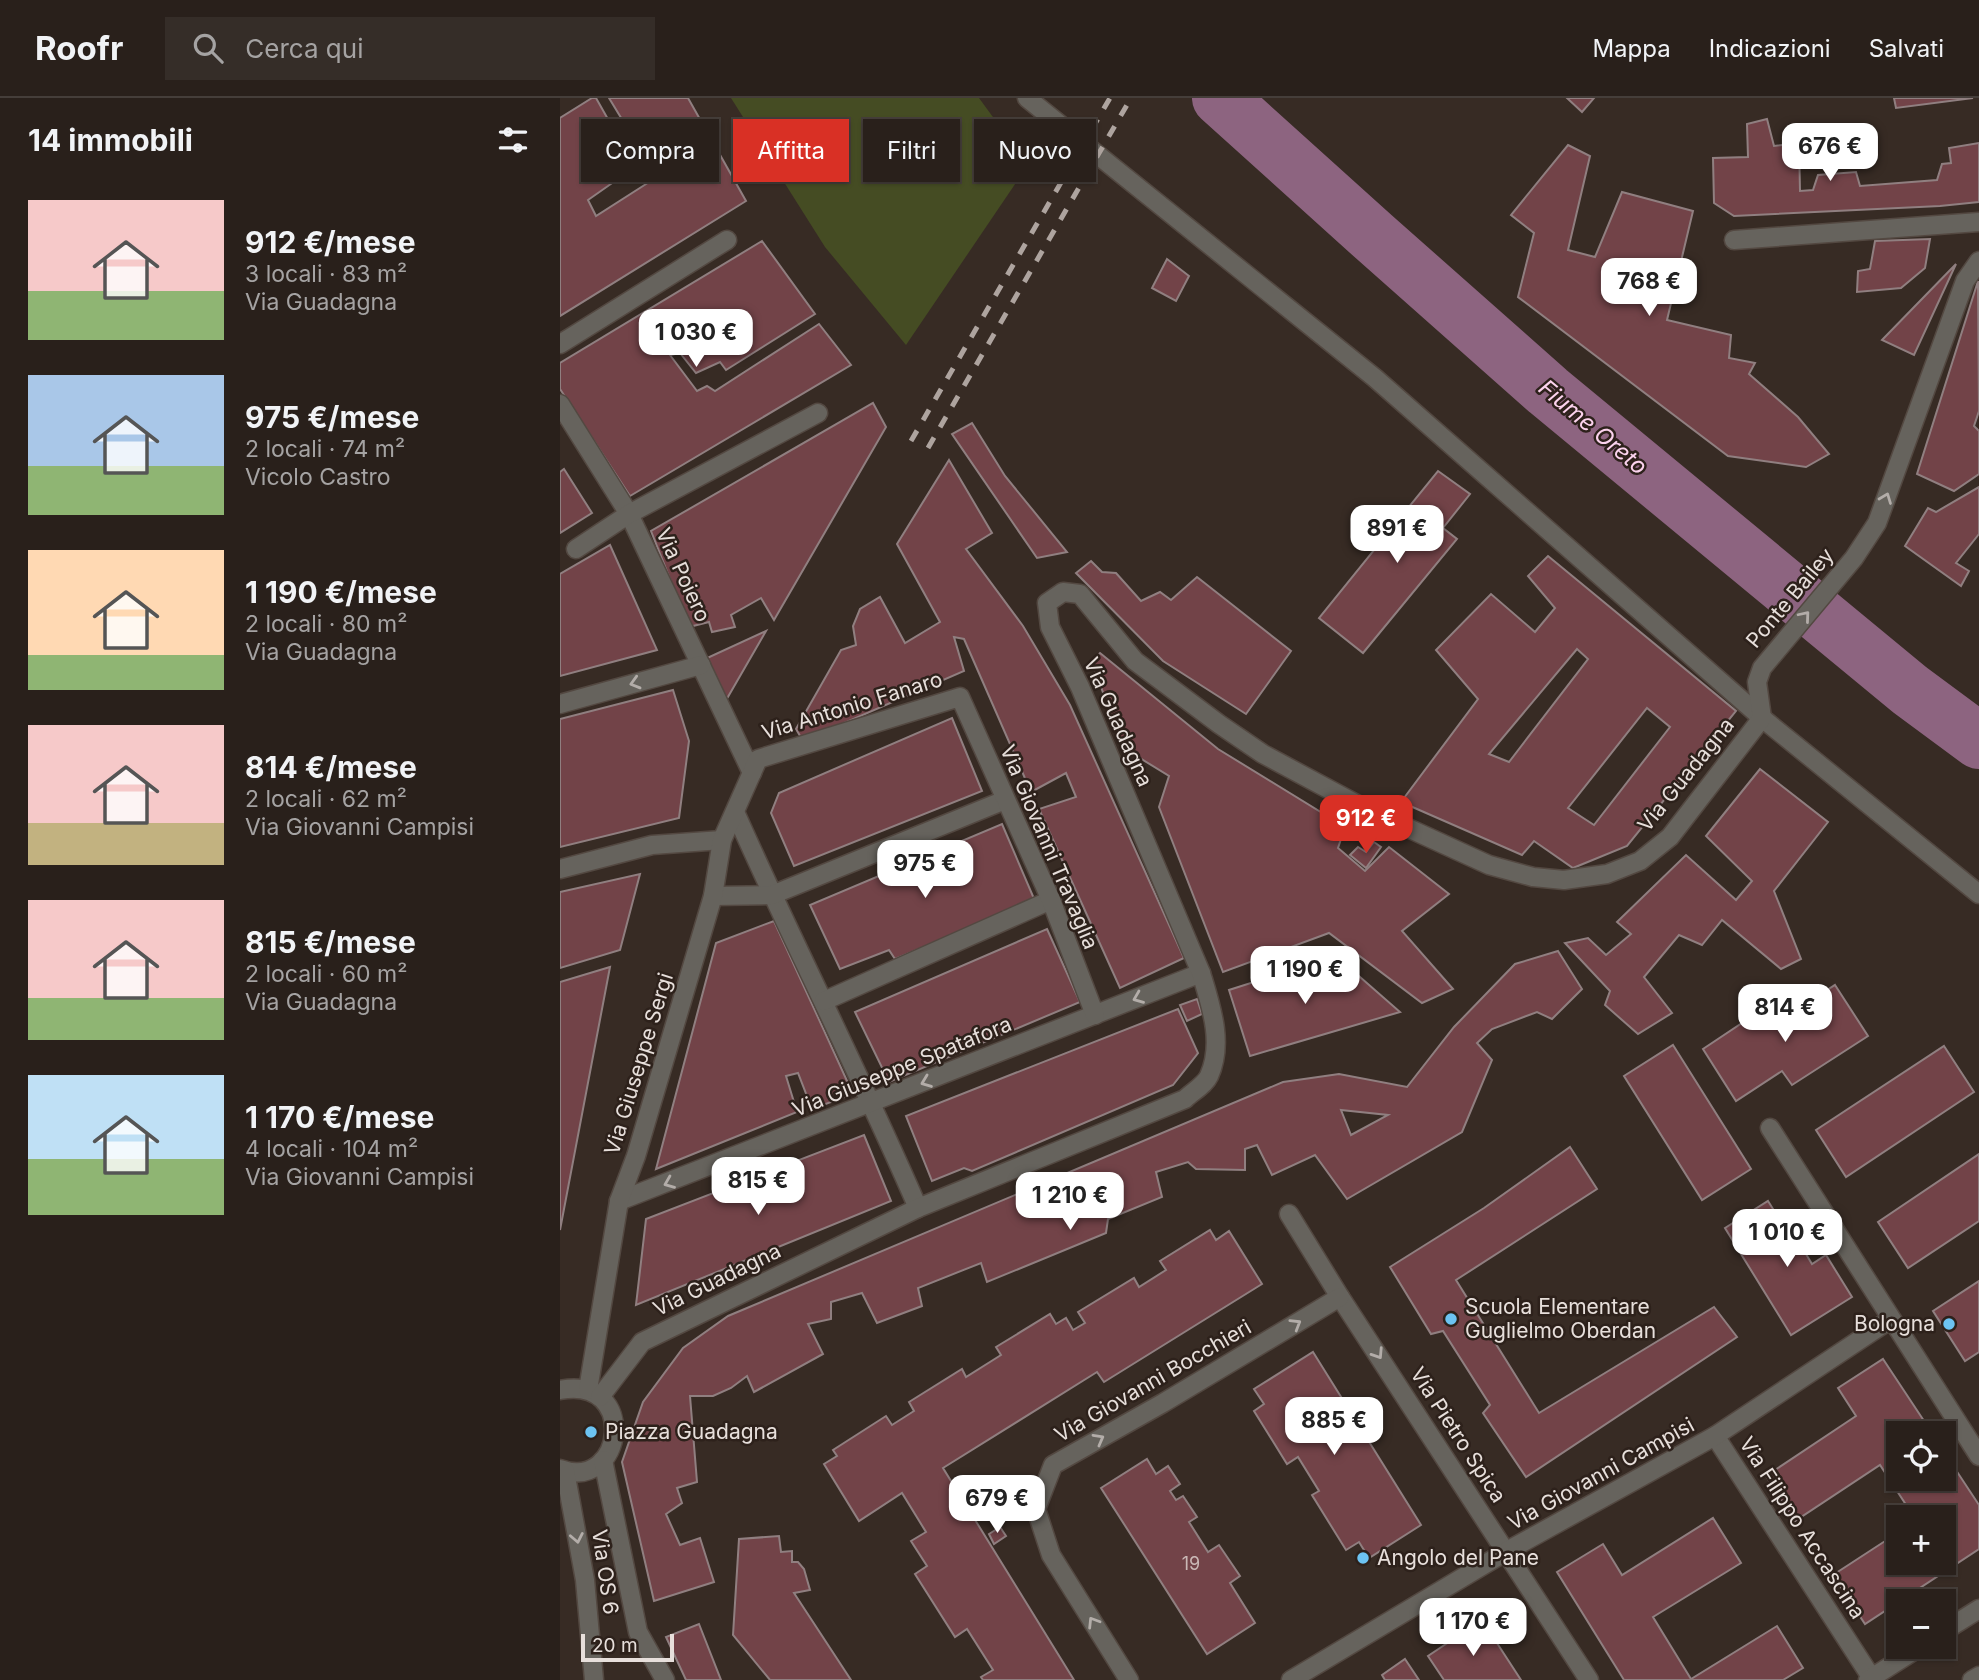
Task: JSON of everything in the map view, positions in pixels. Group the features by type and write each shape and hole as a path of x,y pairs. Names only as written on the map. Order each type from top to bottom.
{"street":[{"path":"1027,98 1375,379 1762,718 1979,894"},
{"path":"1734,240 1979,222"},
{"path":"560,344 727,240"},
{"name":"Ponte Bailey","path":"1762,668 1854,558 1877,523 1965,281 1979,261"},
{"name":"Via Poiero","path":"560,404 629,514 701,665 755,766"},
{"path":"576,549 629,514 818,413"},
{"name":"Via Guadagna","path":"594,1394 642,1342 918,1208 1185,1099 1208,1078 1216,1048 1213,1013 1201,973 1080,687 1050,627 1047,603 1063,592 1080,594 1135,661 1263,754 1362,807 1489,865 1533,877 1564,880 1607,874 1640,861 1670,837 1762,718 1757,682 1762,668"},
{"path":"560,704 701,665"},
{"name":"Via Antonio Fanaro","path":"755,766 960,698"},
{"name":"Via Giovanni Travaglia","path":"960,698 1051,900 1095,1015"},
{"name":"Via Giuseppe Sergi","path":"594,1394 619,1201 636,1156 713,896 722,840 755,766"},
{"path":"713,896 772,895 1005,800"},
{"path":"735,812 772,895 873,1103 918,1208"},
{"path":"560,869 652,845 722,840"},
{"path":"824,1001 1051,900"},
{"name":"Via Giuseppe Spatafora","path":"619,1201 1201,973"},
{"path":"1770,1128 1979,1456"},
{"name":"Via Pietro Spica","path":"1289,1214 1589,1680"},
{"name":"Via Giovanni Bocchieri","path":"1129,1680 1051,1555 1037,1508 1053,1465 1163,1404 1340,1297"},
{"name":"Via Giovanni Campisi","path":"1290,1680 1507,1551 1715,1436 1891,1319"},
{"path":"560,1390 574,1388 594,1394 609,1408 615,1428 611,1449 603,1460 592,1468 562,1470"},
{"name":"Via Filippo Accascina","path":"1715,1436 1871,1679"},
{"path":"603,1460 638,1632 665,1680"},
{"name":"Via OS 6","path":"562,1470 585,1580 594,1680"},
{"path":"1956,1623 1979,1609"},
{"path":"1871,1679 1902,1659"},
{"path":"1972,1680 1979,1676"}],"green space":[{"path":"731,98 979,98 994,119 974,119 974,182 1016,182 906,345 825,247 784,182 849,182 849,119 744,119"}],"building":[{"path":"596,98 608,119 581,119 581,182 614,182 588,200 596,216 649,182 719,182 719,153 746,201 560,316 560,118"},
{"path":"609,98 688,98 700,119 622,119"},
{"path":"1567,98 1594,98 1582,112"},
{"path":"1894,98 1973,98 1896,108"},
{"path":"1767,119 1774,146 1799,143 1800,191 1813,190 1818,175 1856,172 1860,186 1937,180 1942,164 1951,163 1949,148 1979,143 1979,202 1734,216 1714,203 1713,158 1748,157 1747,124"},
{"path":"1568,145 1590,156 1568,250 1595,257 1622,192 1693,211 1667,320 1731,335 1729,358 1755,363 1749,374 1798,417 1829,454 1806,467 1728,456 1518,297 1534,233 1511,215"},
{"path":"1930,239 1925,268 1901,288 1857,292 1858,271 1870,269 1875,241"},
{"path":"762,241 815,314 726,370 720,362 696,373 680,353 670,355 697,391 707,386 715,391 819,324 851,365 630,496 560,389 560,363"},
{"path":"1167,259 1189,276 1176,301 1152,288"},
{"path":"1956,264 1914,355 1882,340"},
{"path":"1978,281 1979,411 1974,426 1979,431 1979,474 1954,491 1917,474"},
{"path":"873,403 886,427 774,620 761,598 731,615 735,627 712,632 709,622 689,627 651,531"},
{"path":"972,423 1005,476 1067,552 1037,558 952,434"},
{"path":"949,460 992,533 966,549 1023,626 1070,705 1184,958 1120,988 1039,809 1076,797 1066,773 1031,792 964,639 954,637 964,671 803,741 796,729 841,650 856,645 853,626 860,609 880,597 905,643 940,622 897,544"},
{"path":"564,469 592,513 560,533 560,472"},
{"path":"1438,471 1470,494 1443,528 1457,539 1363,653 1319,618"},
{"path":"1979,487 1979,534 1956,563 1969,571 1961,586 1905,546 1928,508 1936,512"},
{"path":"610,545 657,650 560,676 560,574"},
{"path":"1548,556 1736,711 1627,846 1573,868 1534,841 1522,855 1401,802 1478,699 1436,650 1491,594 1535,632 1555,608 1528,576","holes":["1577,649 1588,659 1509,762 1489,754","1647,708 1670,727 1594,825 1568,808"]},
{"path":"1091,561 1102,572 1116,573 1141,601 1160,592 1171,600 1197,577 1291,651 1246,714 1163,661 1076,573"},
{"path":"766,631 725,702 705,659"},
{"path":"1100,653 1218,749 1345,827 1338,848 1365,871 1389,847 1449,894 1402,931 1453,989 1422,1003 1329,933 1223,972 1159,807 1169,776 1122,747 1092,661"},
{"path":"673,690 689,741 679,818 560,847 560,719"},
{"path":"952,718 982,791 794,866 771,813 779,793"},
{"path":"1760,769 1828,822 1774,891 1801,959 1781,969 1722,920 1702,945 1679,935 1644,977 1672,1013 1638,1034 1605,1005 1610,991 1565,943 1588,938 1606,955 1631,934 1617,922 1686,855 1736,900 1752,881 1706,836"},
{"path":"1002,824 1035,901 895,959 889,950 840,969 810,905"},
{"path":"1374,842 1381,847 1366,868 1350,855 1358,847 1366,852"},
{"path":"640,874 620,950 560,968 560,892"},
{"path":"774,921 853,1094 812,1109 798,1073 786,1076 797,1112 656,1169 716,943"},
{"path":"1047,929 1080,1002 889,1082 855,1012"},
{"path":"1558,951 1582,989 1552,1019 1537,1012 1492,1029 1477,1043 1492,1060 1462,1132 1347,1199 1315,1155 1272,1175 1257,1145 1245,1149 1245,1170 1196,1169 1188,1162 1156,1172 1162,1197 1108,1219 1106,1233 987,1282 981,1263 918,1288 922,1306 877,1323 862,1293 831,1302 831,1319 808,1324 823,1354 754,1392 747,1376 731,1388 713,1396 690,1396 697,1482 677,1488 682,1503 666,1514 680,1545 700,1538 714,1582 654,1601 622,1462 643,1402 683,1348 728,1316 1283,1082 1339,1074 1407,1087 1454,1027 1515,964","holes":["1341,1110 1388,1115 1351,1135"]},
{"path":"1344,963 1400,1012 1250,1056 1229,990 1310,964"},
{"path":"610,967 560,1230 560,982"},
{"path":"1835,985 1868,1036 1792,1085 1782,1071 1736,1101 1703,1049 1766,1007 1776,1023"},
{"path":"1197,999 1202,1014 1187,1021 1180,1005"},
{"path":"1178,1009 1198,1053 1173,1085 972,1171 964,1168 932,1181 906,1116"},
{"path":"1673,1045 1751,1169 1702,1200 1624,1076"},
{"path":"1944,1046 1974,1092 1846,1177 1816,1130"},
{"path":"864,1135 891,1201 636,1305 646,1219"},
{"name":"Scuola Elementare Guglielmo Oberdan","path":"1570,1147 1597,1189 1456,1280 1539,1413 1714,1307 1737,1337 1526,1477 1483,1413 1490,1405 1443,1331 1431,1334 1390,1267 1484,1208"},
{"path":"1979,1154 1979,1221 1908,1268 1878,1222"},
{"path":"1768,1201 1790,1236 1794,1234 1812,1264 1826,1255 1852,1297 1791,1335 1725,1228"},
{"path":"1210,1230 1216,1240 1229,1231 1262,1284 1104,1382 1097,1372 943,1468 1074,1680 983,1680 981,1677 993,1670 967,1629 955,1637 915,1574 927,1566 911,1541 926,1532 902,1493 859,1521 824,1464 837,1456 833,1450 886,1416 892,1425 914,1411 909,1402 962,1369 966,1377 1001,1355 996,1347 1050,1314 1056,1324 1066,1318 1073,1330 1085,1323 1078,1312 1134,1278 1139,1287 1166,1270 1160,1261"},
{"path":"1979,1281 1979,1352 1965,1361 1933,1311"},
{"path":"1313,1352 1421,1525 1369,1558 1359,1542 1346,1550 1312,1495 1319,1491 1298,1457 1287,1464 1254,1411 1264,1404 1254,1389"},
{"path":"1883,1359 1924,1421 1886,1421 1886,1474 1880,1465 1795,1521 1766,1476 1856,1416 1838,1388"},
{"path":"1147,1459 1156,1474 1168,1466 1180,1484 1170,1491 1176,1500 1183,1496 1197,1517 1189,1522 1208,1552 1219,1545 1240,1576 1230,1583 1255,1623 1207,1654 1101,1488"},
{"path":"1956,1470 1979,1505 1979,1549 1956,1564 1956,1505 1906,1505 1897,1491 1956,1491"},
{"path":"1713,1518 1741,1563 1653,1617 1691,1679 1777,1626 1803,1668 1783,1680 1624,1680 1557,1572 1603,1544 1622,1575"},
{"path":"1000,1527 1006,1536 994,1544 989,1534"},
{"path":"779,1536 781,1552 792,1551 792,1562 798,1562 804,1569 810,1590 794,1593 851,1680 770,1680 733,1635 739,1539"},
{"path":"1886,1540 1886,1575 1939,1575 1918,1589 1886,1589 1886,1610 1865,1624 1833,1575"},
{"path":"1482,1620 1521,1680 1444,1680 1428,1656"},
{"path":"699,1624 721,1680 686,1680 666,1637"},
{"path":"1405,1659 1419,1680 1385,1680 1382,1675"}],"waterway":[{"name":"Fiume Oreto","path":"1220,98 1548,391 1910,690 1979,741"}],"railway":[{"path":"911,441 1110,98"},
{"path":"928,448 1131,98"}],"place":[{"name":"Scuola Elementare Guglielmo Oberdan","path":"1451,1319"},
{"name":"Bologna","path":"1949,1324"},
{"name":"Piazza Guadagna","path":"591,1432"},
{"name":"Angolo del Pane","path":"1363,1558"}]}
